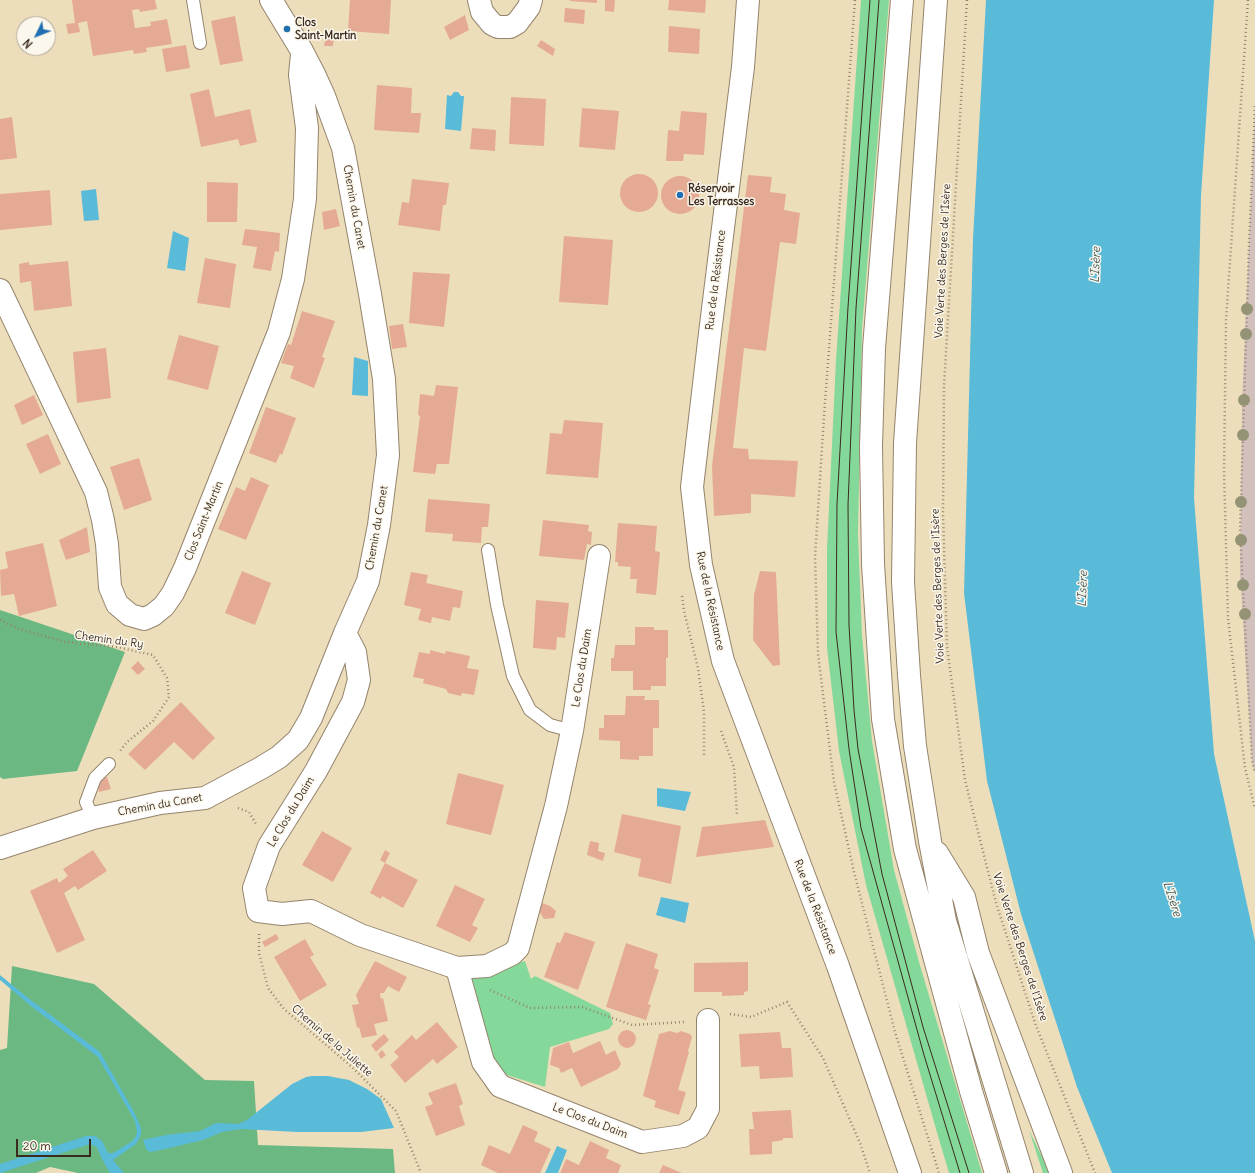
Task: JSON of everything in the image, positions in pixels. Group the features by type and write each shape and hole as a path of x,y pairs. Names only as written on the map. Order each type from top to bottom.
{"main road":[{"name":"Chemin du Canet","path":"0,848 93,818 160,804 205,798 279,757 298,740 311,718 344,633 368,581 379,525 388,455 384,378 344,148 324,96 302,51 271,0"},
{"path":"479,0 482,12 492,24 498,27 510,27 517,23 529,8 530,0"},
{"name":"Rue de la Résistance","path":"748,0 743,67 692,487 701,565 722,661 838,966 910,1173"},
{"path":"902,0 874,348 872,416 873,564 883,719 905,849 971,1091 996,1173"},
{"path":"936,0 905,443 903,582 909,675 915,746 930,841 945,921 1022,1173"},
{"name":"Clos Saint-Martin","path":"0,290 96,492 104,520 108,544 110,587 117,604 130,615 144,619 153,615 164,606 173,594 185,568 279,332 293,279 305,199 307,128 300,75 302,51"},
{"name":"Le Clos du Daim","path":"344,633 355,652 358,680 353,702 316,771 269,846 254,888 258,911 282,914 311,911 360,935 458,968 486,966 512,954 518,948 556,806 572,731 599,556"},
{"path":"930,841 964,896 978,953 1061,1173"},
{"name":"Le Clos du Daim","path":"458,968 483,1062 500,1086 642,1142 683,1136 698,1128 708,1109 708,1020"}],"lane":[{"path":"193,0 200,43"},
{"path":"488,550 497,605 513,676 530,710 550,725 572,731"},
{"path":"93,818 86,802 95,778 109,764"}],"path":[{"name":"Voie Verte des Berges de l'Isère","path":"967,0 944,386 942,514 947,647 965,780 996,903 1035,1023 1095,1173"},
{"path":"1248,0 1226,320 1224,471 1228,618 1245,768 1255,809"},
{"path":"1255,106 1240,531 1252,761 1255,773"},
{"name":"Chemin du Ry","path":"0,620 19,629 66,642 117,647 153,655 167,678 169,697 152,721 127,742 109,764"},
{"path":"698,668 704,683"},
{"path":"720,726 734,767 737,815"},
{"path":"205,798 248,812 269,846"},
{"name":"Chemin de la Juliette","path":"258,911 259,953 268,988 284,1009 352,1066 396,1111 421,1173"}],"shaded area":[{"path":"1255,106 1255,773 1252,761 1240,574 1242,403"}],"green space":[{"path":"861,0 889,0 862,329 858,534 862,635 872,741 894,870 919,962 982,1173 949,1173 938,1136 866,885 839,751 827,648 827,549 836,360"},
{"path":"0,610 125,652 77,771 3,779 0,777"},
{"path":"525,961 531,979 535,976 610,1013 613,1024 609,1029 550,1047 545,1087 507,1075 496,1064 466,977"},
{"path":"12,966 94,984 205,1080 254,1081 258,1145 393,1149 395,1173 78,1173 50,1167 36,1173 0,1173 0,1050 7,1048"},
{"path":"1029,1130 1050,1173 1043,1173"}],"water":[{"name":"L'Isère","path":"986,0 1214,0 1201,196 1194,498 1214,754 1255,941 1255,1173 1112,1173 1077,1087 1021,914 987,781 964,593 973,239"},
{"path":"454,92 458,92 461,96 464,96 461,131 445,129 447,95 451,96"},
{"path":"96,189 99,220 84,221 81,191"},
{"path":"173,231 189,238 185,271 167,268"},
{"path":"354,357 368,361 368,396 352,395"},
{"path":"657,788 691,792 685,811 657,806"},
{"path":"661,897 689,903 685,923 656,915"},
{"path":"0,975 100,1052 134,1112 141,1128 141,1135 136,1144 113,1160 124,1173 110,1173 97,1147 90,1144 0,1173 0,1164 86,1136 95,1136 102,1141 108,1153 113,1153 131,1142 135,1138 137,1132 135,1121 98,1057 31,1006 0,980"},
{"path":"328,1076 349,1080 367,1089 381,1099 394,1128 361,1132 297,1132 241,1129 222,1132 203,1140 161,1150 150,1152 146,1149 143,1140 166,1135 200,1131 216,1123 238,1124 247,1120 292,1084 306,1077"},
{"path":"557,1146 567,1150 558,1173 545,1173"}],"building":[{"path":"72,0 155,0 157,9 140,12 139,9 132,10 135,28 151,26 150,22 167,19 172,44 146,48 147,52 134,54 133,50 93,56 87,21 78,23 80,32 68,34 66,24 75,23"},
{"path":"350,0 391,0 389,34 348,31"},
{"path":"597,0 597,3 570,1"},
{"path":"605,0 615,0 614,12 605,11"},
{"path":"669,0 706,0 705,13 668,10"},
{"path":"565,8 585,10 584,24 564,22"},
{"path":"465,15 469,30 450,40 444,27"},
{"path":"235,16 243,61 220,65 211,21"},
{"path":"669,26 700,29 699,54 668,52"},
{"path":"326,35 334,36 333,46 324,46"},
{"path":"541,40 555,49 553,56 537,46"},
{"path":"186,45 190,68 166,72 162,49"},
{"path":"377,85 412,88 411,113 421,113 419,133 374,130"},
{"path":"209,89 215,117 250,109 257,142 240,146 238,139 201,147 190,94"},
{"path":"511,97 546,99 544,146 509,144"},
{"path":"582,108 619,111 615,150 579,147"},
{"path":"681,111 707,113 704,155 684,154 683,161 666,161 668,130 679,131"},
{"path":"12,117 17,158 0,160 0,119"},
{"path":"472,128 496,130 495,151 470,149"},
{"path":"635,174 643,174 653,179 657,186 657,200 653,207 643,212 635,212 625,207 623,204 620,197 620,189 625,179 628,177"},
{"path":"748,175 772,177 770,192 786,194 784,210 800,213 796,244 780,242 766,351 744,348 733,448 748,449 749,459 798,461 795,497 751,494 751,513 714,516 712,466"},
{"name":"Réservoir Les Terrasses","path":"676,176 684,176 694,181 698,188 698,202 694,209 684,214 676,214 666,209 664,206 661,199 661,191 666,181 669,179"},
{"path":"412,179 449,183 446,205 443,205 440,231 398,225 402,202 409,203"},
{"path":"207,182 238,183 237,222 207,222"},
{"path":"50,190 52,225 0,230 0,194"},
{"path":"336,209 340,226 324,230 322,212"},
{"path":"245,229 280,233 279,252 275,251 271,271 253,268 257,247 242,245"},
{"path":"564,236 613,240 608,305 559,302"},
{"path":"205,258 236,264 230,308 197,303"},
{"path":"68,261 72,306 34,311 31,281 20,283 19,264 29,262 29,265"},
{"path":"413,272 450,274 444,327 409,323"},
{"path":"302,311 335,321 322,357 325,358 314,388 290,378 294,366 281,363 288,344 291,345"},
{"path":"403,324 407,347 392,349 389,326"},
{"path":"179,335 219,346 208,390 167,379"},
{"path":"106,348 111,398 77,403 73,352"},
{"path":"436,385 458,387 449,464 437,464 435,474 413,472 420,416 418,415 420,394 434,396"},
{"path":"34,395 43,415 22,425 14,405"},
{"path":"266,407 296,418 282,455 280,454 276,463 249,453"},
{"path":"564,420 603,423 598,478 546,474 550,433 562,434"},
{"path":"48,434 61,464 40,474 26,444"},
{"path":"139,458 152,500 124,510 110,467"},
{"path":"251,477 269,485 246,540 218,529 236,487 245,491"},
{"path":"428,499 490,504 488,527 482,527 481,543 452,541 453,534 425,532"},
{"path":"543,520 589,525 588,531 592,532 591,545 587,544 584,560 539,556"},
{"path":"618,523 657,526 655,551 660,552 656,595 636,593 637,579 630,579 631,567 618,566 618,562 615,562"},
{"path":"87,527 90,552 66,560 59,540"},
{"path":"43,543 57,606 19,616 14,594 1,596 0,570 8,568 5,552"},
{"path":"242,571 271,583 255,625 225,613"},
{"path":"760,571 776,572 780,665 773,666 753,640 754,595"},
{"path":"411,572 428,575 426,583 463,591 460,608 453,607 450,621 432,617 431,623 418,620 421,609 404,605"},
{"path":"536,600 569,603 565,638 557,637 556,650 533,648"},
{"path":"635,627 654,627 654,630 668,630 666,686 651,686 651,690 633,690 633,671 611,671 611,658 614,658 615,645 635,645"},
{"path":"430,650 445,654 446,651 470,656 467,668 479,670 474,695 462,693 461,696 448,693 446,689 423,683 424,679 413,677 419,652 430,654"},
{"path":"138,661 145,669 138,675 131,668"},
{"path":"626,696 645,696 644,700 659,700 659,728 653,728 653,756 639,756 639,760 620,759 620,741 599,740 599,728 604,728 604,715 625,715"},
{"path":"181,702 215,738 193,760 174,742 145,770 128,754"},
{"path":"458,773 504,785 491,835 446,824"},
{"path":"107,777 111,789 99,792 97,780"},
{"path":"622,814 681,826 671,884 638,876 641,859 614,852"},
{"path":"765,820 774,847 696,857 702,827"},
{"path":"322,831 352,848 333,882 302,865"},
{"path":"590,841 599,843 598,851 605,853 603,861 587,855"},
{"path":"93,850 107,871 78,890 75,886 64,893 85,940 57,953 30,891 57,878 59,883 68,876 63,869"},
{"path":"385,850 390,853 385,863 380,860"},
{"path":"385,863 418,880 403,908 382,896 381,899 370,893"},
{"path":"455,885 485,899 472,925 478,928 470,942 436,926"},
{"path":"542,903 550,906 556,911 554,918 544,919 539,911"},
{"path":"565,932 595,942 578,990 544,977 557,942 560,943"},
{"path":"276,934 279,939 265,947 262,942"},
{"path":"305,939 314,955 310,957 327,985 300,1001 274,957"},
{"path":"626,943 658,954 654,968 659,970 648,1004 651,1005 646,1020 606,1007"},
{"path":"375,961 407,977 399,992 388,986 384,993 380,993 381,999 383,998 388,1021 374,1024 377,1035 362,1038 359,1027 357,1028 352,1005 359,1004 356,995"},
{"path":"748,962 748,991 744,992 744,995 722,996 722,992 694,992 694,963"},
{"path":"437,1022 458,1047 437,1064 433,1059 405,1083 390,1065 399,1057 394,1052 412,1035 416,1040"},
{"path":"627,1030 633,1033 636,1039 633,1045 627,1048 621,1045 618,1039 621,1033"},
{"path":"670,1031 677,1033 681,1031 690,1034 692,1037 678,1090 686,1092 679,1115 654,1107 656,1101 643,1096 659,1034"},
{"path":"780,1032 782,1048 791,1048 793,1077 760,1079 759,1066 741,1067 739,1034"},
{"path":"384,1034 389,1040 376,1052 371,1045"},
{"path":"600,1041 606,1055 615,1050 621,1064 618,1069 581,1087 572,1068 561,1073 559,1068 550,1065 553,1048 569,1042 573,1053"},
{"path":"382,1050 386,1055 381,1059 378,1054"},
{"path":"456,1083 463,1104 459,1106 465,1125 436,1136 425,1107 433,1104 428,1093"},
{"path":"791,1110 793,1138 783,1138 783,1140 772,1142 772,1154 750,1155 749,1129 754,1129 752,1112"},
{"path":"523,1125 538,1132 534,1141 551,1149 540,1173 498,1173 481,1165 489,1145 510,1154"},
{"path":"590,1141 609,1150 606,1158 621,1165 618,1173 560,1173 566,1159 579,1165"},
{"path":"663,1165 682,1173 659,1173"}],"tram line":[{"path":"870,0 848,307 837,504 836,632 849,749 861,828 924,1055 960,1173"},
{"path":"879,0 856,308 848,505 849,625 854,710 858,749 882,874 923,1027 969,1173"}],"place":[{"name":"Clos Saint-Martin","path":"287,29"},
{"name":"Réservoir Les Terrasses","path":"680,195"}]}
